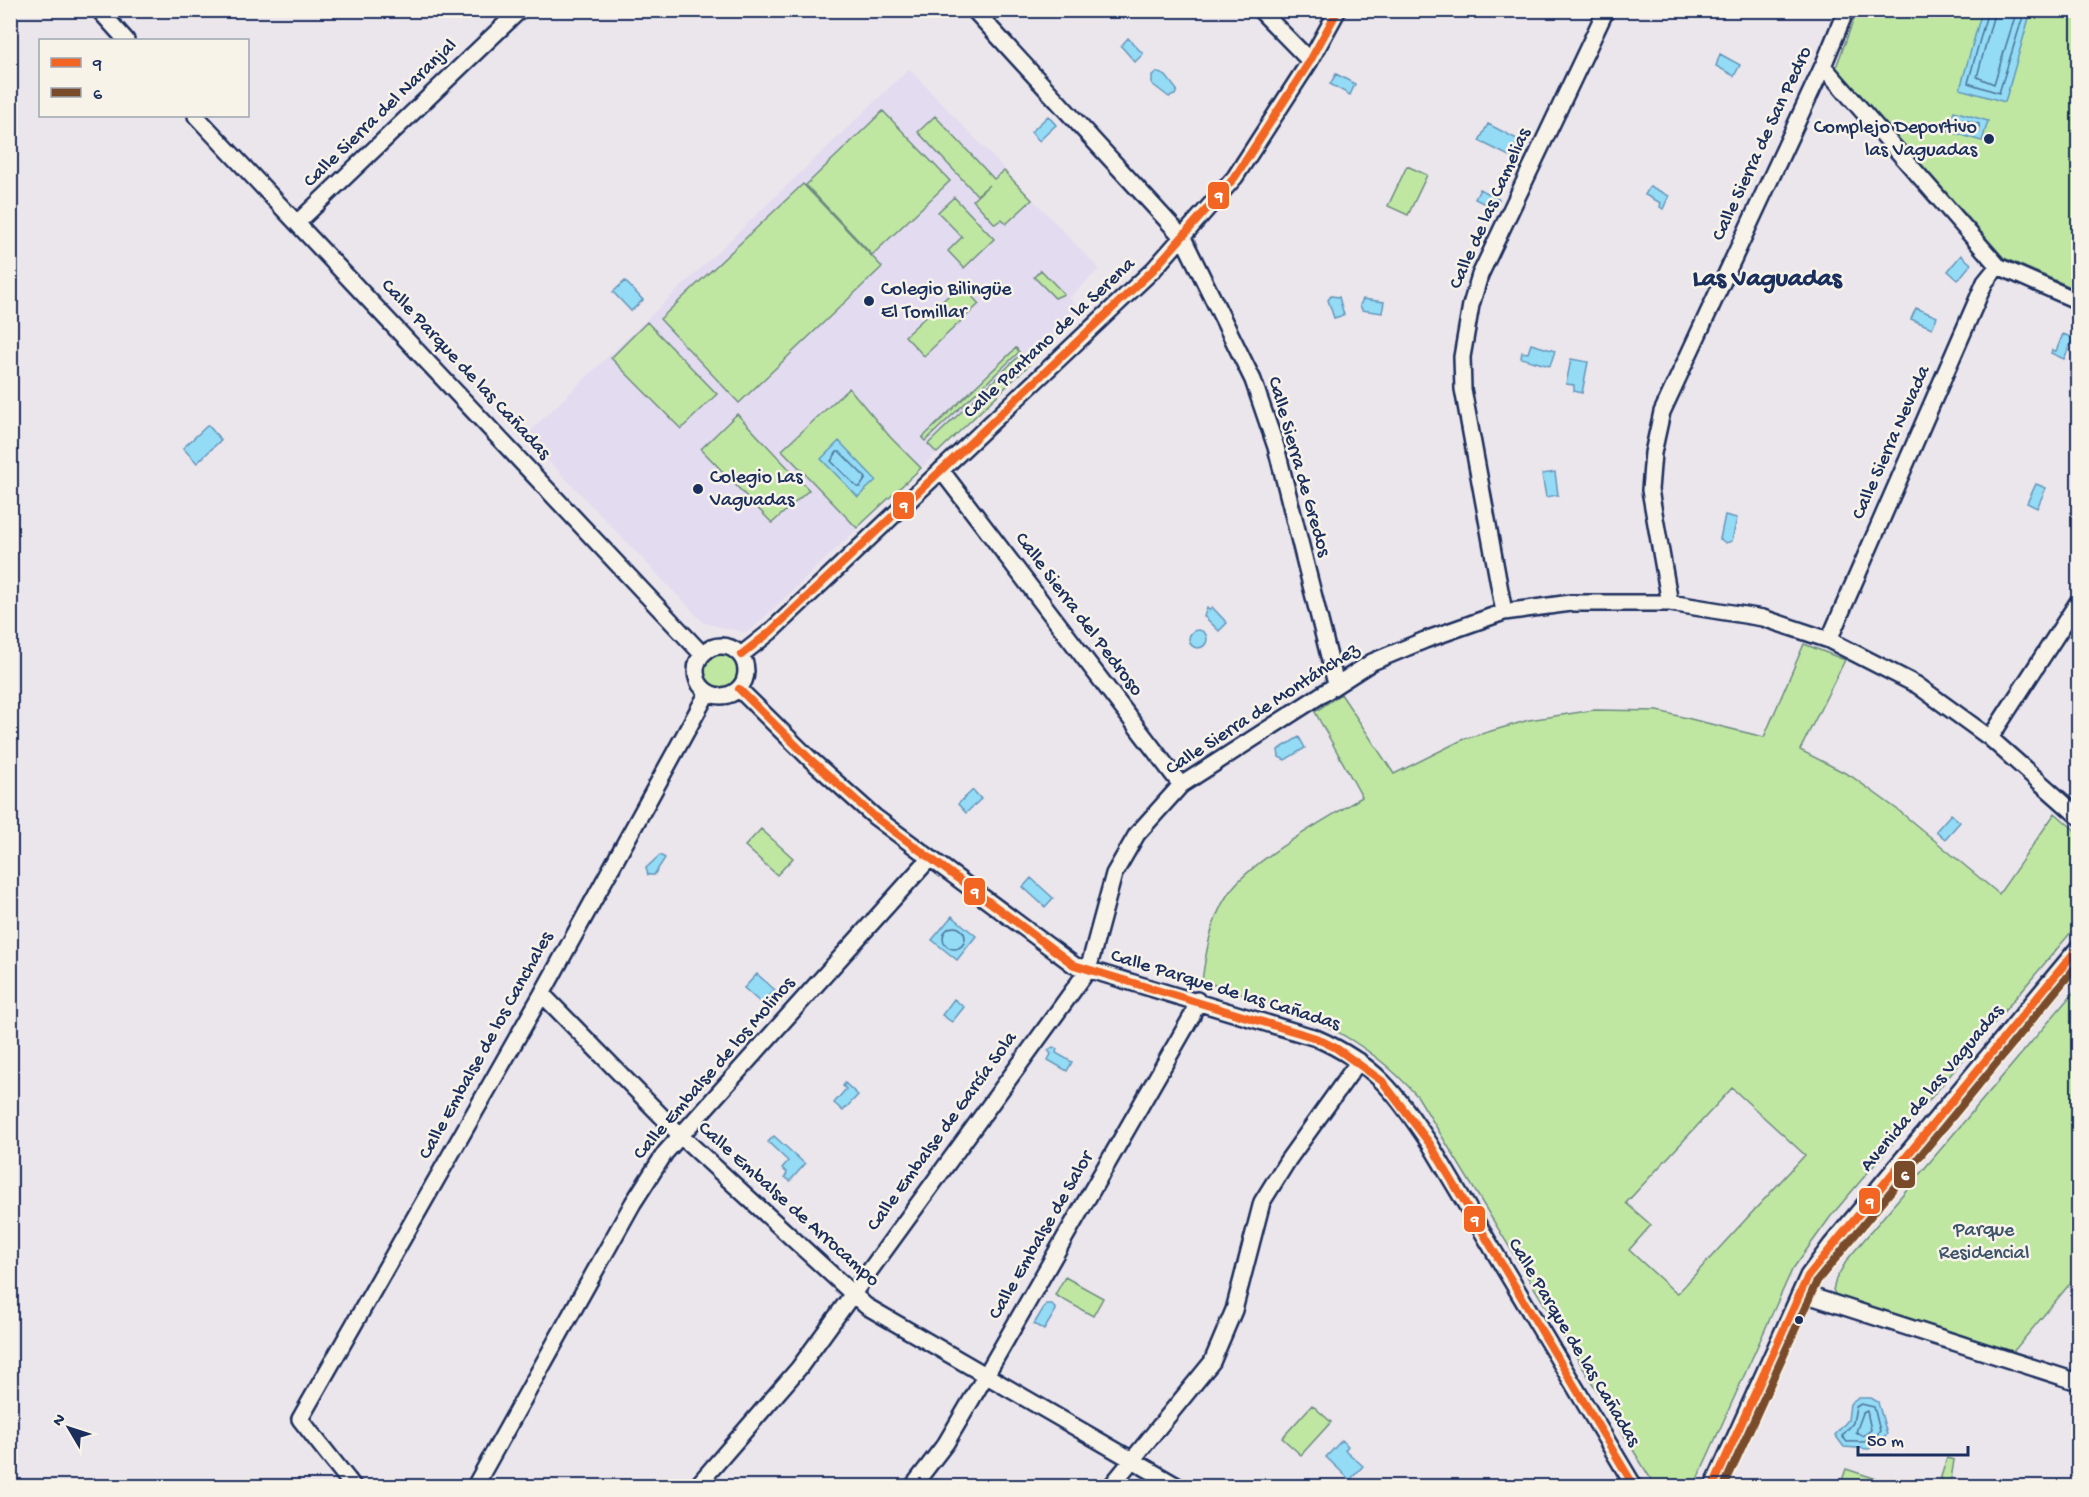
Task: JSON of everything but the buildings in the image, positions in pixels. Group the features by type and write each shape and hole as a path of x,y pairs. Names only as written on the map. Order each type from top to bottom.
{"street":[{"path":"99,10 125,39"},
{"name":"Calle Sierra del Naranjal","path":"297,223 520,10"},
{"name":"Calle Sierra de Gredos","path":"975,10 1183,238 1253,380 1276,447 1336,684"},
{"path":"1260,10 1310,61"},
{"name":"Calle Pantano de la Serena","path":"741,655 770,632 1154,269 1183,238 1235,177 1310,61 1338,10"},
{"name":"Calle de las Camelias","path":"1504,612 1469,429 1463,389 1462,357 1471,305 1480,275 1605,10"},
{"name":"Calle Sierra de San Pedro","path":"1671,603 1650,490 1653,453 1662,412 1823,66 1846,10"},
{"path":"1823,66 1998,266 2079,301"},
{"name":"Calle Parque de las Cañadas","path":"197,117 702,654"},
{"name":"Calle Sierra Nevada","path":"1829,640 1985,282 1998,266"},
{"name":"Calle Sierra del Pedroso","path":"941,470 1181,785"},
{"path":"1990,738 2079,602"},
{"name":"Calle Sierra de Montánchez","path":"1088,970 1113,874 1137,834 1181,785 1372,662 1504,612 1571,603 1671,603 1763,618 1829,640 1917,685 1990,738 2079,816"},
{"path":"726,646 741,655 746,668 743,683 739,689 724,696 702,688 696,674 698,660 709,648 726,646"},
{"name":"Calle Parque de las Cañadas","path":"739,689 810,759 875,817 1035,938 1074,964 1316,1038 1359,1060 1396,1094 1430,1144 1634,1486"},
{"name":"Calle Embalse de los Canchales","path":"353,1486 300,1419 542,994 708,692"},
{"name":"Calle Embalse de los Molinos","path":"475,1486 633,1203 680,1135 930,858"},
{"name":"Avenida de las Vaguadas","path":"1713,1486 1808,1276 1830,1245 2079,948"},
{"name":"Calle Embalse de García Sola","path":"697,1486 799,1368 1088,970"},
{"name":"Calle Embalse de Arrocampo","path":"542,994 680,1135 852,1294 873,1310 1178,1486"},
{"name":"Calle Embalse de Salor","path":"913,1486 946,1443 986,1375 1192,1016 1197,1000"},
{"path":"1111,1486 1212,1362 1234,1310 1262,1202 1288,1160 1359,1060"},
{"path":"1801,1293 2079,1382"}],"shaded area":[{"name":"Colegio Bilingüe El Tomillar","path":"909,69 1099,269 1069,298 1076,305 1076,320 751,630 744,632 704,623 525,436"}],"green space":[{"name":"Complejo Deportivo las Vaguadas","path":"1857,11 2078,11 2078,290 2004,258 1836,67"},
{"path":"883,111 950,181 872,255 806,185"},
{"path":"935,116 994,179 1004,171 1032,200 1006,224 1002,219 995,224 973,200 989,185 977,195 918,132"},
{"path":"1407,166 1427,175 1408,215 1388,206"},
{"path":"803,184 882,267 739,403 660,319"},
{"path":"954,197 994,239 964,268 948,251 962,237 938,212"},
{"path":"1041,270 1064,294 1055,298 1034,277"},
{"path":"961,284 979,304 924,356 905,336"},
{"path":"647,322 717,394 681,429 611,358"},
{"path":"1016,348 1019,352 925,441 922,438"},
{"path":"1021,354 1030,364 937,453 928,444"},
{"path":"849,388 891,438 921,468 857,528 782,450"},
{"path":"737,414 809,490 772,523 701,449"},
{"path":"1804,644 1845,660 1800,750 1851,776 1898,810 1999,894 2055,813 2078,833 2078,924 1831,1216 1792,1270 1694,1486 1655,1486 1418,1097 1394,1072 1370,1052 1345,1036 1292,1011 1202,981 1210,936 1217,914 1228,894 1239,881 1290,841 1362,797 1315,712 1341,694 1394,774 1464,739 1529,720 1594,710 1658,711 1764,737","holes":["1732,1088 1805,1155 1677,1294 1629,1250 1651,1225 1626,1203"]},
{"path":"721,652 734,658 740,671 734,684 721,690 708,684 702,671 708,658"},
{"path":"761,829 793,858 777,875 745,846"},
{"name":"Parque Residencial","path":"2078,987 2078,1274 2013,1352 1837,1297 1833,1290 1836,1279 1847,1260"},
{"path":"1065,1277 1103,1298 1093,1316 1055,1295"},
{"path":"1312,1405 1331,1422 1301,1455 1282,1438"},
{"path":"1947,1458 1954,1460 1950,1486 1938,1486"},
{"path":"1846,1469 1886,1482 1884,1486 1840,1486"}],"water":[{"path":"1982,11 2031,11 2005,102 1960,89"},
{"path":"1128,38 1143,54 1135,62 1121,46"},
{"path":"1720,54 1740,65 1734,76 1716,66"},
{"path":"1157,72 1166,76 1177,90 1175,95 1169,97 1152,84 1152,75"},
{"path":"1336,74 1355,84 1350,95 1330,84"},
{"path":"1954,111 1988,121 1982,141 1948,131"},
{"path":"1048,116 1056,125 1039,141 1031,132"},
{"path":"1488,124 1519,140 1511,157 1479,141"},
{"path":"1650,186 1669,196 1663,209 1660,207 1661,203 1645,195"},
{"path":"1480,189 1499,199 1495,209 1475,199"},
{"path":"1961,255 1971,264 1958,280 1948,271"},
{"path":"625,281 643,300 631,311 613,292"},
{"path":"1331,296 1339,297 1344,315 1334,318 1328,300"},
{"path":"1363,299 1384,302 1382,313 1362,310 1360,305"},
{"path":"1916,308 1937,317 1932,328 1911,319"},
{"path":"2063,334 2073,338 2064,359 2051,353 2052,350 2056,351"},
{"path":"1531,344 1555,351 1550,366 1521,358 1522,352 1528,353"},
{"path":"1571,359 1588,362 1582,393 1574,391 1574,385 1566,384"},
{"path":"208,425 221,440 197,463 183,448"},
{"path":"839,441 876,480 858,497 821,459"},
{"path":"1555,472 1558,495 1546,497 1542,474"},
{"path":"2036,484 2046,488 2037,508 2027,503"},
{"path":"1725,515 1737,518 1732,541 1726,543 1720,539"},
{"path":"1212,607 1227,623 1219,631 1204,616 1207,608 1209,610"},
{"path":"1198,630 1204,633 1207,639 1204,645 1198,648 1192,645 1189,639 1192,633"},
{"path":"1299,737 1305,748 1285,760 1279,757 1278,750"},
{"path":"973,790 981,799 966,813 958,804"},
{"path":"1951,814 1960,822 1945,839 1936,831"},
{"path":"660,855 665,858 654,875 648,875 646,868"},
{"path":"1031,878 1053,898 1045,907 1023,887"},
{"path":"952,916 976,936 957,960 932,940"},
{"path":"757,974 775,990 762,1004 744,988"},
{"path":"954,999 964,1007 952,1022 942,1015"},
{"path":"1053,1047 1057,1049 1056,1053 1072,1062 1067,1071 1048,1060 1051,1054 1048,1050"},
{"path":"845,1083 858,1095 843,1111 834,1103 846,1089 843,1086"},
{"path":"774,1136 805,1164 790,1181 785,1177 787,1173 782,1168 788,1161 768,1142"},
{"path":"1046,1304 1052,1304 1056,1310 1044,1330 1034,1324"},
{"path":"1859,1398 1871,1398 1878,1402 1887,1434 1869,1449 1844,1447 1835,1435 1848,1420 1850,1404"},
{"path":"1342,1440 1348,1446 1345,1450 1363,1466 1350,1480 1326,1457"}],"transit line":[{"name":"9","path":"741,655 770,632 1154,269 1235,177 1310,61 1338,10"},
{"name":"9","path":"739,689 810,759 875,817 1074,965 1316,1038 1336,1048 1382,1081 1430,1144 1634,1486"},
{"name":"9","path":"1713,1486 1808,1276 2078,948"},
{"name":"6","path":"1724,1486 1817,1281 2078,964"}],"place":[{"name":"Complejo Deportivo las Vaguadas","path":"1989,139"},
{"name":"Colegio Bilingüe El Tomillar","path":"869,301"},
{"name":"Colegio Las Vaguadas","path":"698,489"}],"district":[{"name":"Las Vaguadas","path":"1767,280"}]}
